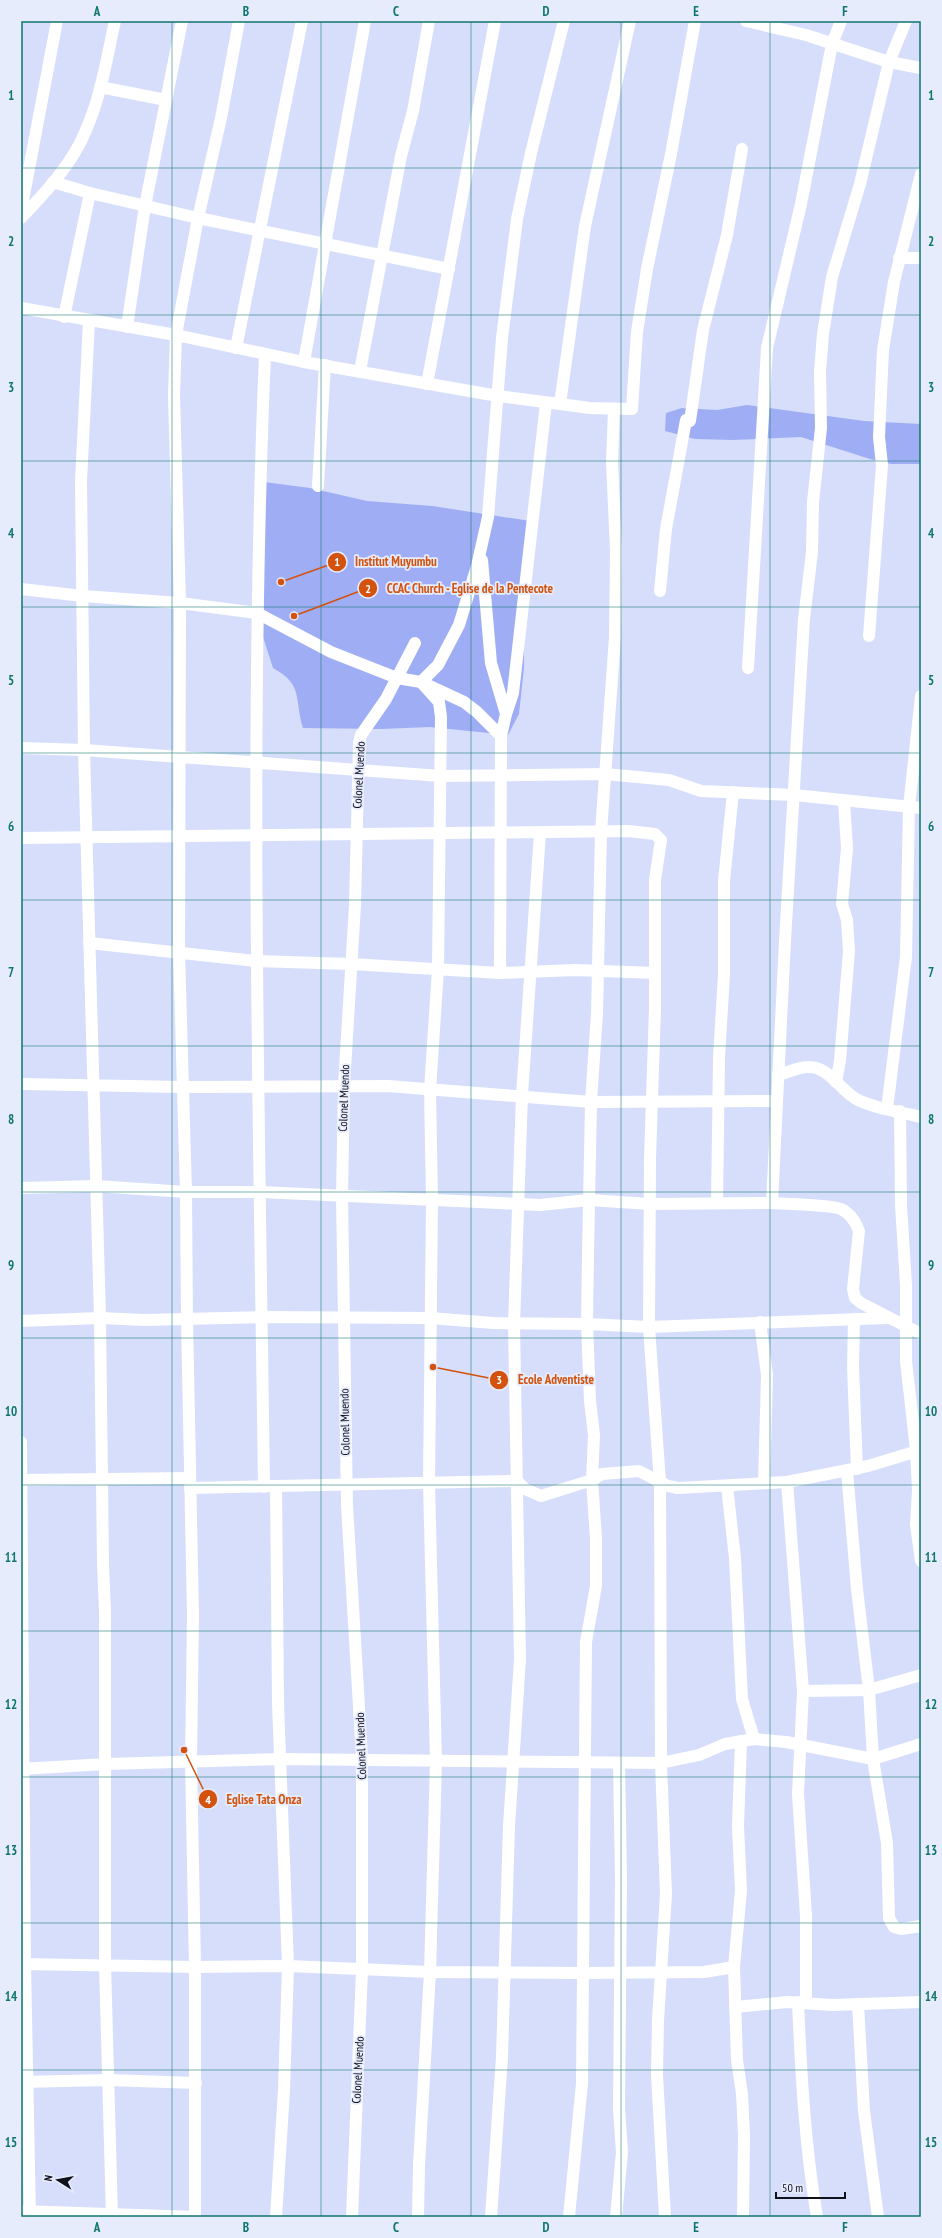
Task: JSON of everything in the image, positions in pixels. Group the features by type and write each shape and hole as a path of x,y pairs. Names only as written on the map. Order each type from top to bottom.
{"street":[{"path":"21,211 57,21"},
{"path":"21,218 53,182 73,155 86,131 100,87 115,21"},
{"path":"127,328 145,206 182,21"},
{"path":"21,1442 23,1964 27,2213 195,2217 195,1967 191,1762 192,1615 186,1192 179,952 178,757 180,603 174,396 176,335 198,218 221,118 239,21"},
{"path":"236,348 302,21"},
{"path":"304,362 365,21"},
{"path":"360,371 401,156 413,111 429,21"},
{"path":"427,384 495,21"},
{"path":"421,682 438,665 459,625 481,548 491,495 502,338 517,219 531,153 564,21"},
{"path":"560,404 585,226 630,21"},
{"path":"21,308 127,328 176,335 304,362 498,396 546,403 632,410 637,332 646,269 671,154 695,21"},
{"path":"746,21 786,25 832,44 889,62 921,68"},
{"path":"748,668 767,348 801,204 832,44 841,21"},
{"path":"772,1203 804,618 812,552 813,507 821,428 820,371 824,327 832,277 860,184 889,62 906,21"},
{"path":"100,87 166,100"},
{"path":"660,591 666,529 688,421 703,330 727,235 742,149"},
{"path":"869,636 882,465 879,437 884,350 899,258 921,174"},
{"path":"53,182 90,193 198,218 449,269"},
{"path":"64,317 90,193"},
{"path":"899,258 921,258"},
{"path":"89,321 81,481 84,750 100,1318 106,1764 105,1964 112,2215"},
{"path":"264,1487 261,1192 257,1087 256,763 258,502 265,354"},
{"path":"318,486 325,365"},
{"path":"500,973 502,833 501,736 513,693 546,403"},
{"path":"569,2217 582,2083 586,1642 596,1586 596,1538 592,1480 594,1435 590,1401 587,1324 589,1200 598,970 601,832 615,638 616,551 612,462 614,409"},
{"path":"481,548 491,663 506,714"},
{"path":"21,589 83,596 180,603 257,613 331,652 397,678 421,682 464,702 477,712 501,736"},
{"name":"Colonel Muendo","path":"352,2217 362,1970 362,1758 346,1485 342,1196 344,1086 351,964 358,770 361,735 372,720 397,678 415,643"},
{"path":"418,2217 419,2165 430,1972 436,1761 429,1484 432,1200 430,1090 438,969 441,835 440,708 439,702 421,682"},
{"path":"887,1109 906,956 921,696"},
{"path":"21,748 84,750 440,776 502,774 605,774 669,780 701,791 794,795 915,807"},
{"path":"717,1204 719,1058 724,974 724,881 733,792"},
{"path":"836,1082 840,1061 849,951 848,920 842,904 847,848 844,801"},
{"path":"21,838 86,836 356,836 601,832 655,834 661,840 655,880 655,973 650,1204 650,1327 660,1482 661,1763 666,1894 657,2075 665,2217"},
{"path":"492,2217 506,1972 509,1826 520,1659 514,1324 522,1096 532,972 540,833"},
{"path":"89,944 256,960 500,973 598,970 655,973"},
{"path":"778,1075 806,1067 813,1067 827,1074 856,1099 887,1109 921,1117"},
{"path":"21,1084 182,1087 344,1086 430,1090 592,1102 777,1102"},
{"path":"900,1111 901,1205 905,1250 916,1330 906,1361 919,1450 916,1525 921,1561"},
{"path":"21,1188 96,1186 186,1192 261,1192 519,1204 561,1204 589,1200 650,1204 772,1203 841,1209 857,1223 859,1231 853,1289 855,1298 861,1303 916,1330"},
{"path":"21,1322 100,1318 144,1320 430,1318 514,1324 587,1324 650,1327 890,1318"},
{"path":"854,1319 852,1470 856,1589 869,1690 873,1759 887,1843 890,1918 894,1927 901,1929 921,1926"},
{"path":"760,1322 767,1375 764,1483"},
{"path":"21,1480 103,1478 264,1487 517,1481 525,1489 541,1496 592,1480 602,1474 639,1471 660,1482 678,1488 787,1482 852,1470 919,1450"},
{"path":"787,1482 804,1690 798,1794 806,1916 802,2002 803,2107 809,2171 817,2217"},
{"path":"727,1486 735,1558 742,1699 754,1739"},
{"path":"276,1487 280,1759 288,1966 284,2090 276,2217"},
{"path":"804,1690 869,1690 921,1675"},
{"path":"22,1769 106,1764 362,1758 436,1761 661,1763 699,1755 725,1744 754,1739 770,1739 873,1759 921,1744"},
{"path":"741,1741 738,1826 741,1891 734,1967 737,2060 742,2094 744,2135 743,2217"},
{"path":"616,2217 622,2152 620,2109 621,1972 619,1763"},
{"path":"23,1964 105,1964 195,1967 288,1966 430,1972 583,1973 704,1972 734,1967"},
{"path":"735,2007 802,2002 832,2005 921,2002"},
{"path":"858,2004 864,2112 878,2217"},
{"path":"24,2082 108,2080 196,2083"}],"shaded area":[{"path":"747,405 864,421 921,424 921,464 891,464 870,459 801,437 733,440 695,439 665,431 666,413 682,408 717,410"},
{"path":"264,482 310,488 367,501 432,506 537,522 524,626 524,668 519,714 508,735 430,727 382,729 303,728 294,687 290,680 273,668 263,637"}],"place":[{"name":"Institut Muyumbu","path":"281,582"},
{"name":"CCAC Church - Eglise de la Pentecote","path":"294,616"},
{"name":"Ecole Adventiste","path":"433,1367"},
{"name":"Eglise Tata Onza","path":"184,1750"}]}
